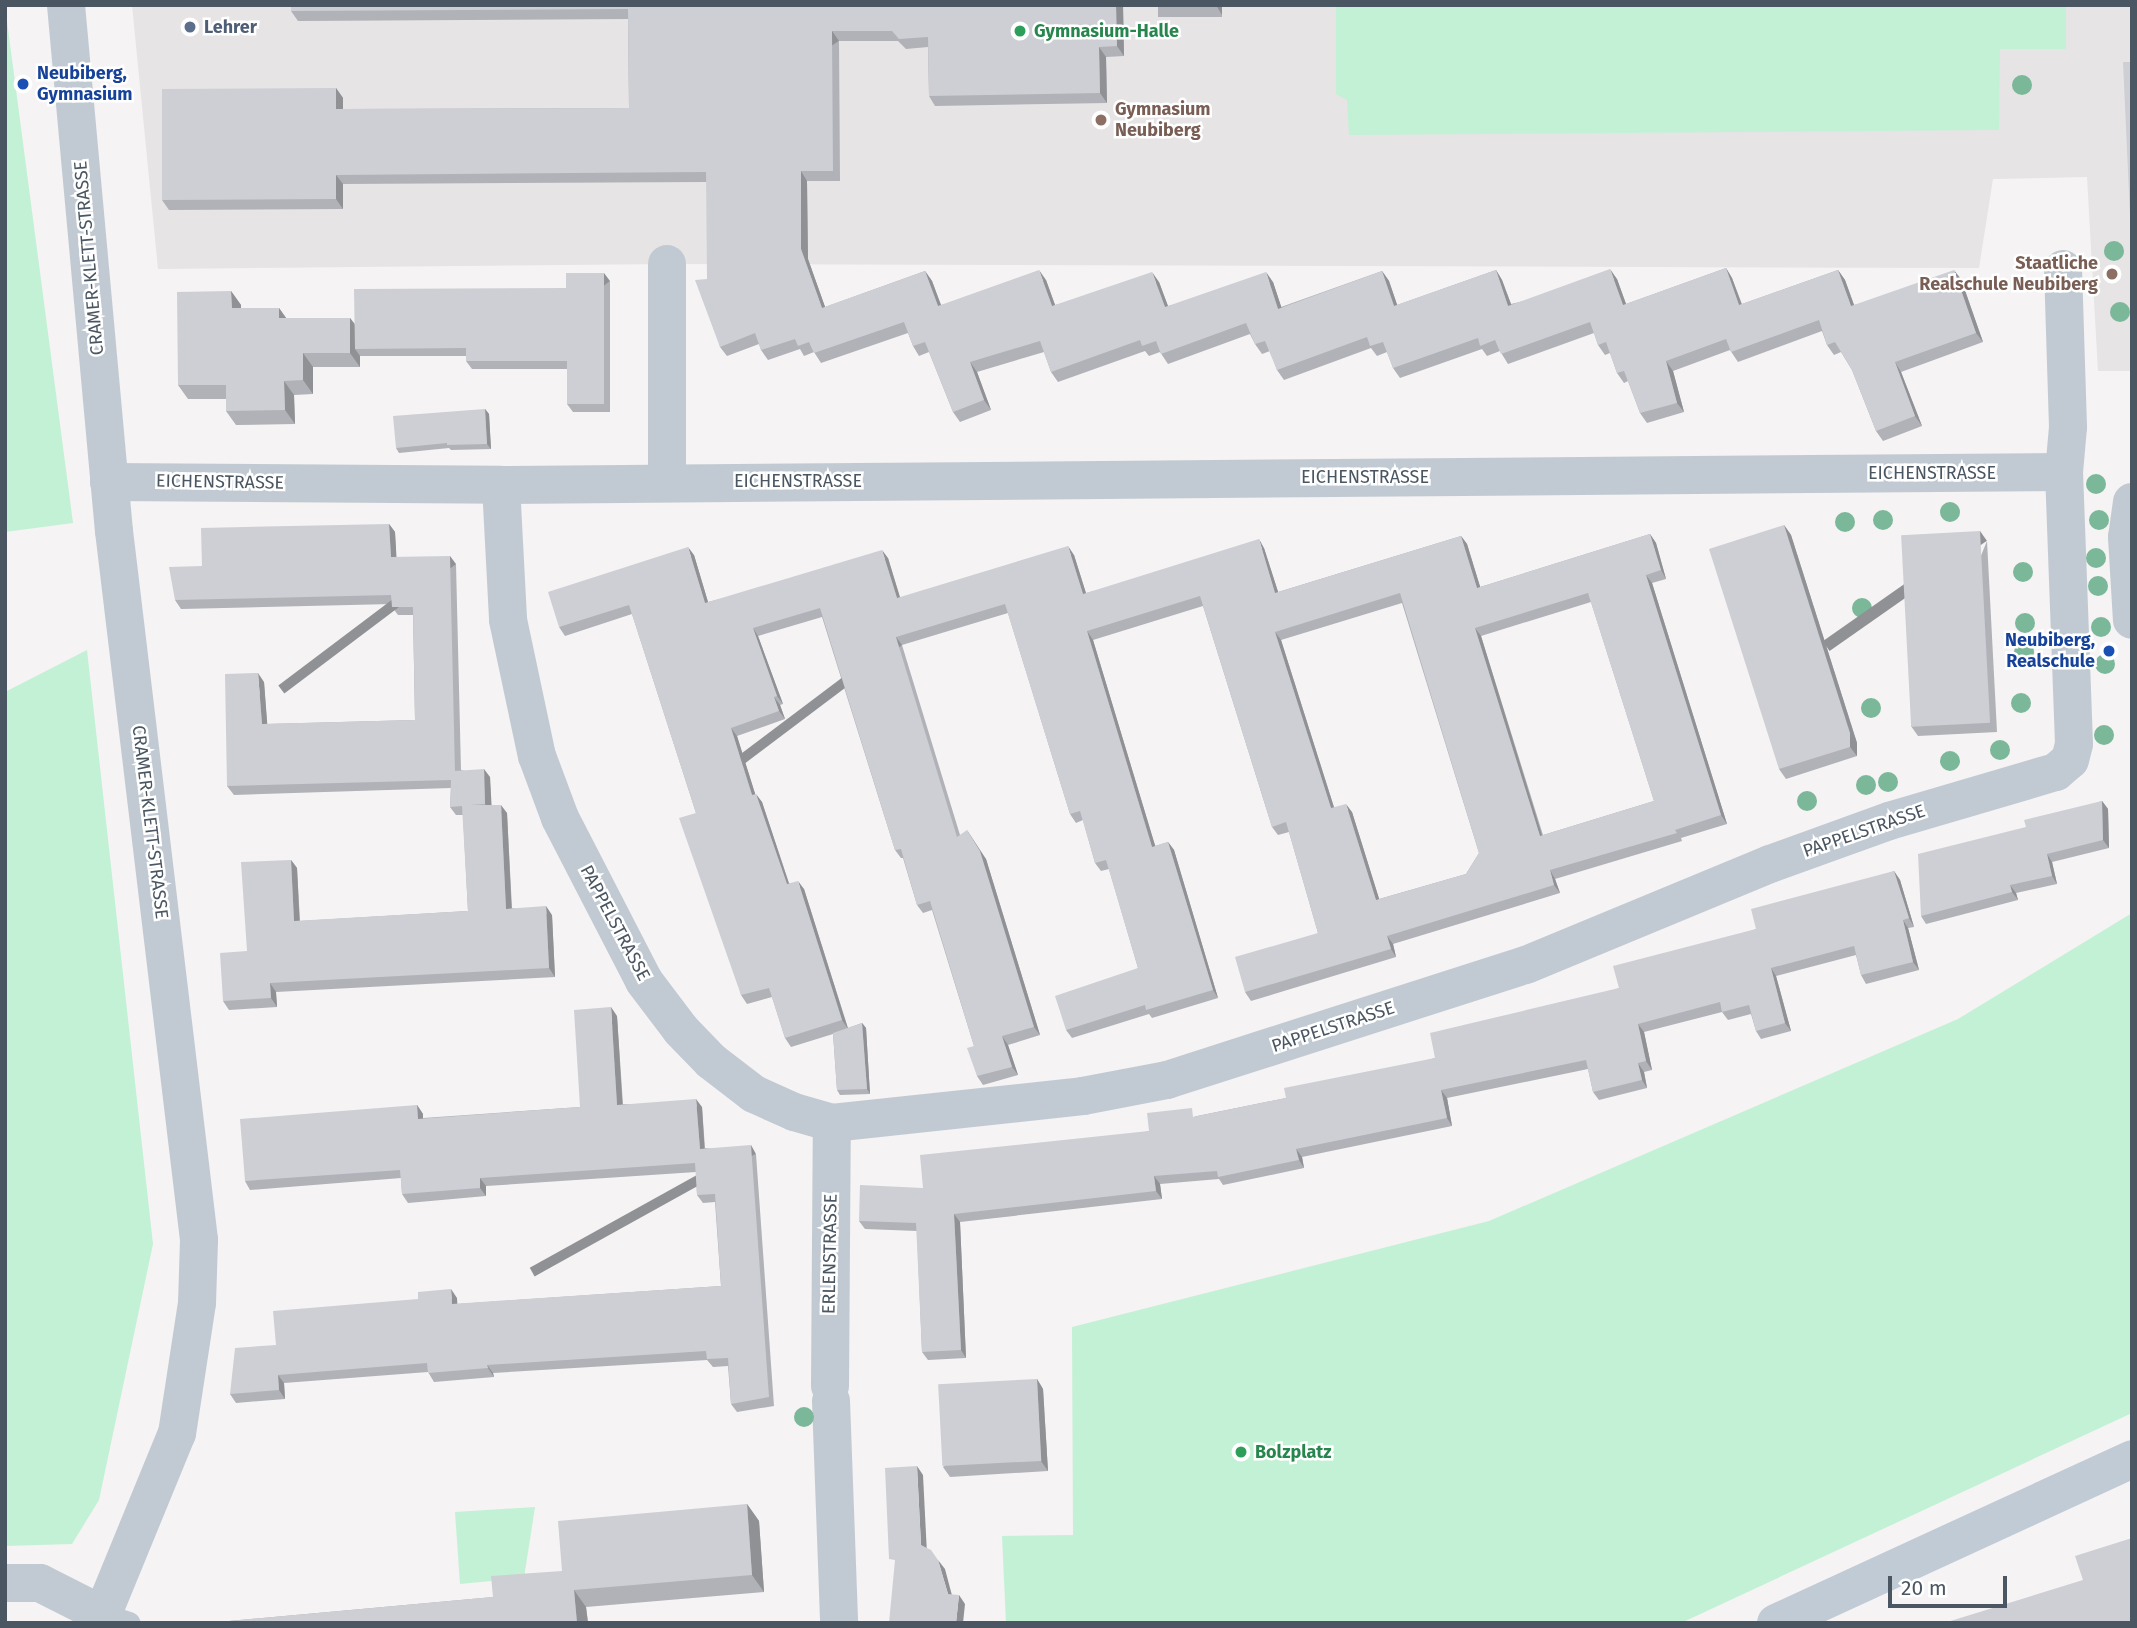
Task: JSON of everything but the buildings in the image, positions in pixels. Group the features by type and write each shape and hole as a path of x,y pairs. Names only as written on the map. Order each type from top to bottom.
{"main road":[{"path":"1776,1623 2132,1459"}],"street":[{"name":"CRAMER-KLETT-STRASSE","path":"66,5 109,482 199,1240 197,1303 177,1433 110,1620"},
{"path":"667,264 667,482"},
{"name":"PAPPELSTRASSE","path":"501,485 508,620 537,756 560,818 644,981 681,1030 711,1061 754,1094 794,1112 832,1123 1083,1096 1167,1080 1526,965 1770,864 1889,821 2056,772 2070,761 2074,744 2064,472 2067,427 2063,269"},
{"name":"EICHENSTRASSE","path":"109,482 501,485 2064,472"},
{"path":"2132,502 2127,537 2132,620"},
{"name":"ERLENSTRASSE","path":"832,1123 831,1393 839,1623"},
{"path":"5,1583 40,1583 110,1620"}],"shaded area":[{"name":"Gymnasium Neubiberg","path":"132,5 2132,5 2132,371 2098,371 2087,177 1993,179 1979,268 667,264 158,269"}],"green space":[{"path":"1336,5 2066,5 2066,49 2000,49 1999,130 1349,135 1347,100 1336,94"},
{"path":"5,6 73,523 5,532"},
{"path":"87,650 153,1244 99,1500 72,1544 5,1546 5,692"},
{"path":"2132,913 2132,1413 1681,1623 1006,1623 1002,1536 1073,1535 1072,1327 1489,1221 1958,1019"},
{"path":"535,1507 524,1578 460,1584 455,1512"}],"place":[{"name":"Lehrer","path":"190,27"},
{"name":"Gymnasium-Halle","path":"1020,31"},
{"name":"Neubiberg, Gymnasium","path":"23,84"},
{"name":"Gymnasium Neubiberg","path":"1101,120"},
{"name":"Staatliche Realschule Neubiberg","path":"2112,274"},
{"name":"Neubiberg, Realschule","path":"2109,651"},
{"name":"Bolzplatz","path":"1241,1452"}]}
